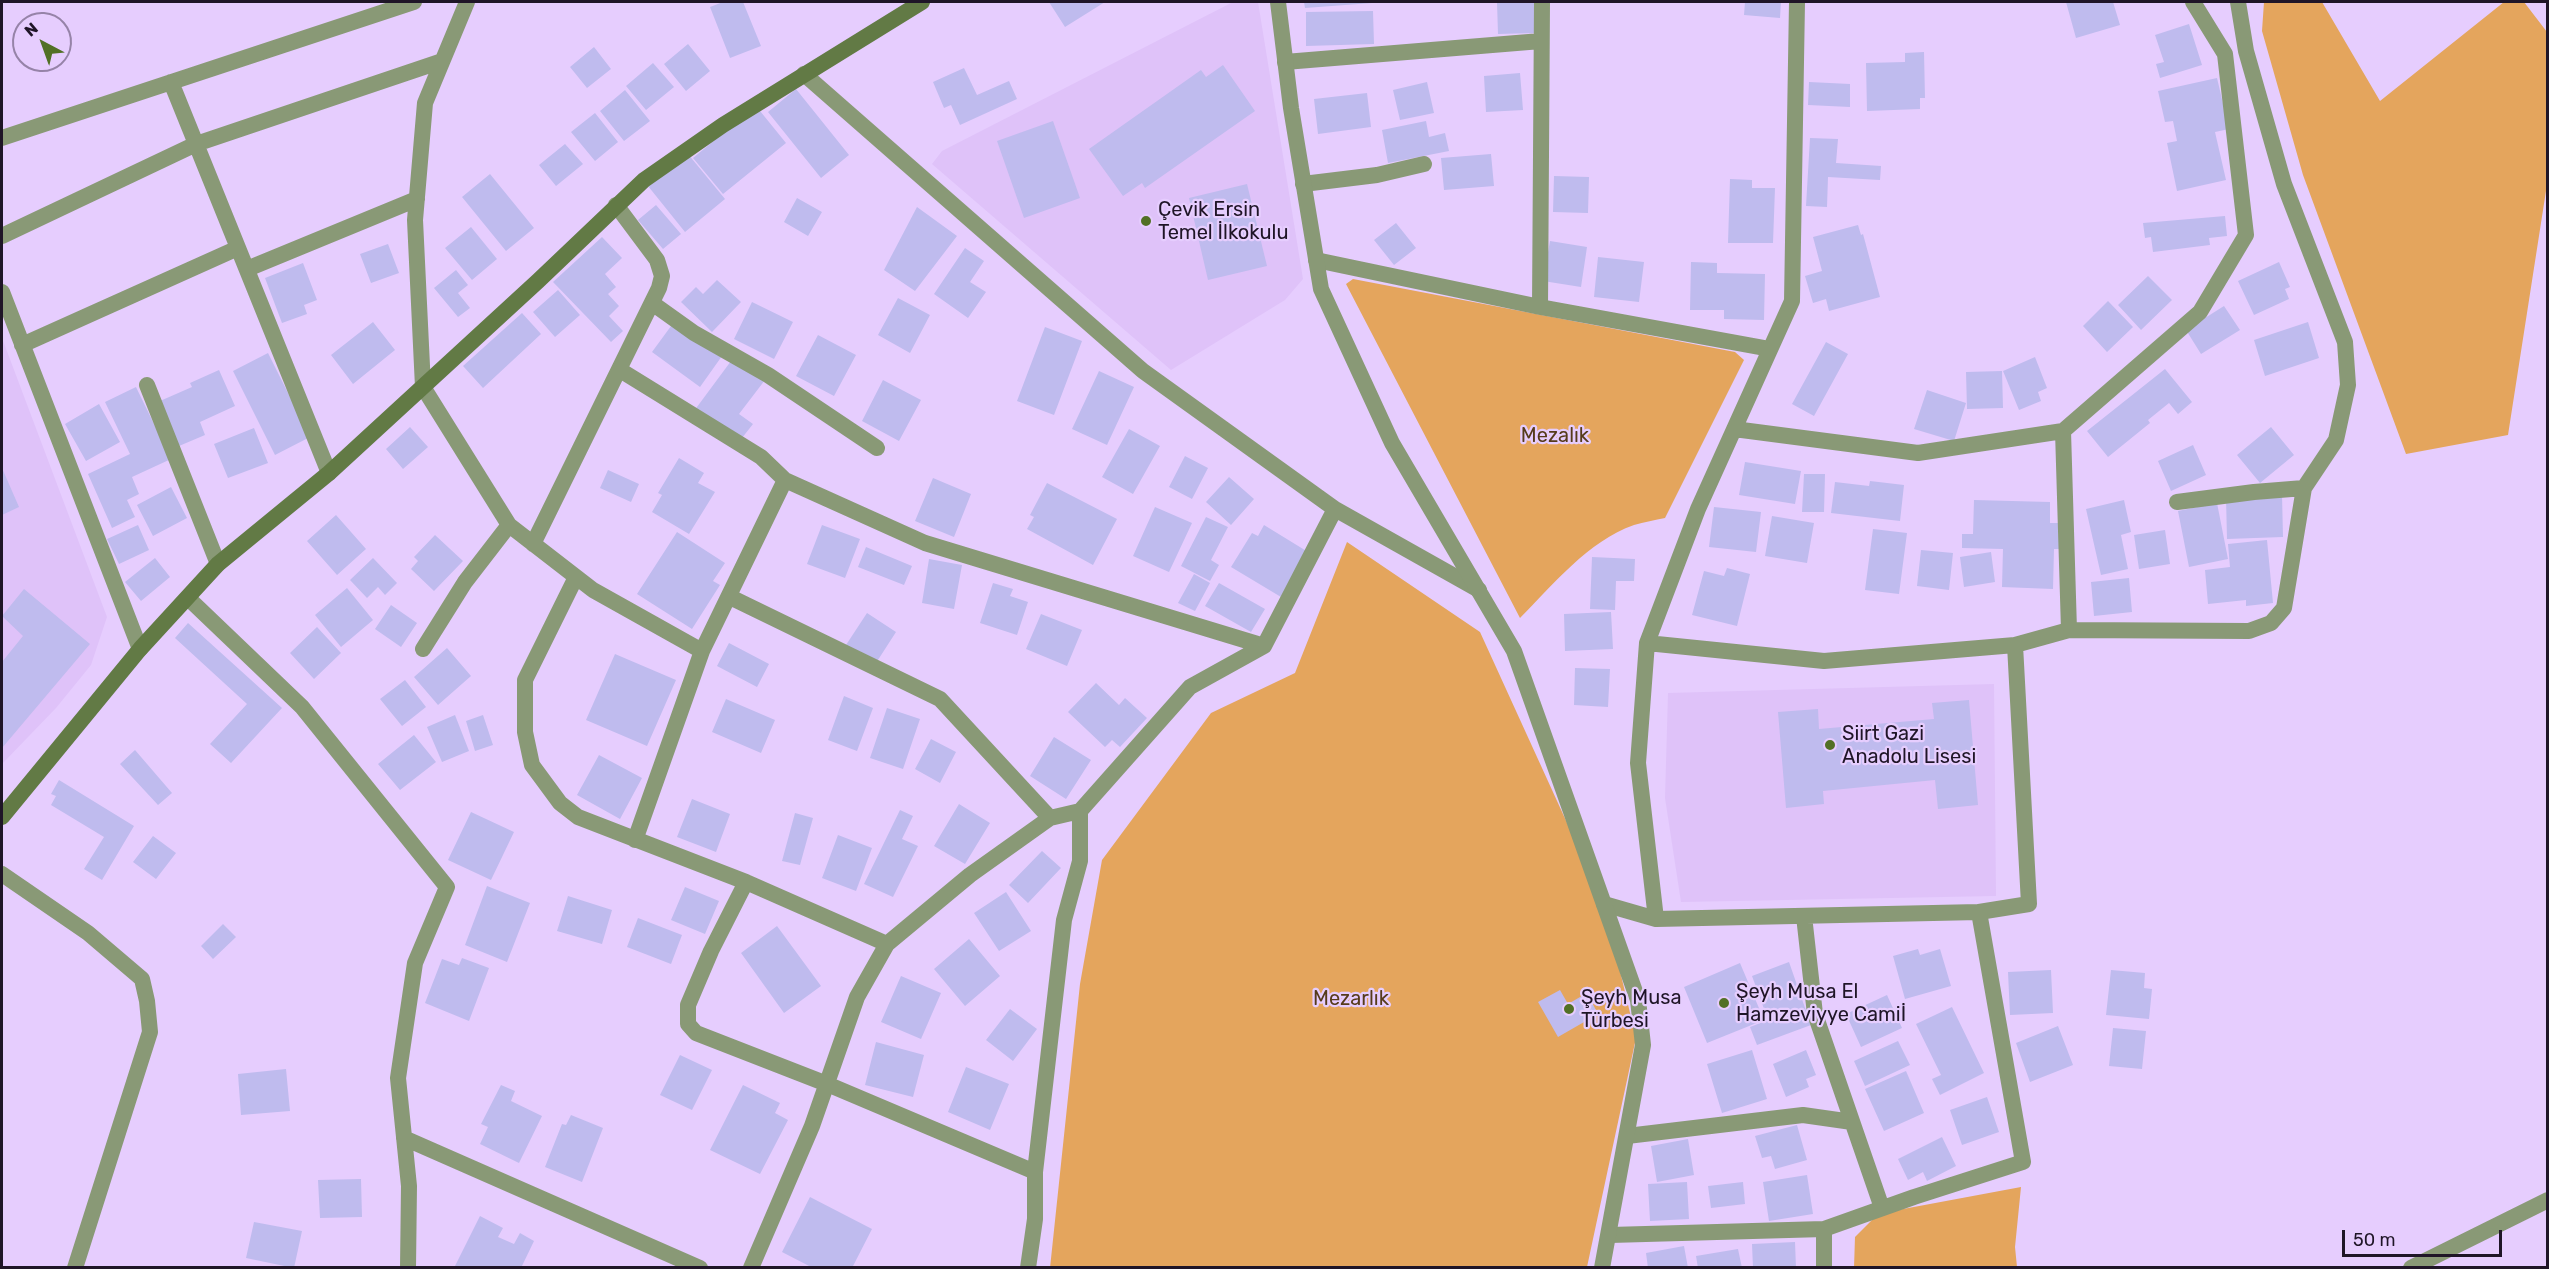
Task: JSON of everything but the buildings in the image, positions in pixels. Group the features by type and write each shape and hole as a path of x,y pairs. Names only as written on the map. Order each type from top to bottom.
{"main road":[{"path":"2,817 140,649 218,564 329,473 538,281 616,205 653,173 723,125 922,2"}],"street":[{"path":"2,138 414,2"},
{"path":"467,2 425,103 415,220 423,387 509,525 593,590 702,651"},
{"path":"1278,2 1303,184 1321,289 1392,443 1515,651 1638,1000 1643,1045 1610,1235 1602,1268"},
{"path":"1540,307 1542,2"},
{"path":"1656,919 1638,763 1647,643 1698,509 1792,301 1797,2"},
{"path":"1734,429 1918,453 2063,431 2200,312 2246,235 2225,54 2193,2"},
{"path":"1647,643 1824,662 2015,645 2069,630 2249,631 2271,623 2284,608 2304,488 2337,440 2348,385 2345,342 2284,183 2246,51 2238,2"},
{"path":"1285,62 1541,41"},
{"path":"2,236 196,144 442,61"},
{"path":"804,74 1143,371 1335,509 1479,590"},
{"path":"171,82 329,473"},
{"path":"1303,184 1377,175 1424,164"},
{"path":"247,269 417,200"},
{"path":"533,544 620,370 652,303 662,276 657,260 616,205"},
{"path":"22,345 238,248"},
{"path":"1316,260 1540,307 1770,349"},
{"path":"2,292 140,649"},
{"path":"652,303 694,333 768,375 877,448"},
{"path":"620,370 761,458 785,480 925,543 1264,646"},
{"path":"147,385 218,564"},
{"path":"2063,431 2069,630"},
{"path":"635,840 702,651 785,480"},
{"path":"2177,502 2304,488"},
{"path":"751,1268 812,1126 856,997 887,944 970,875 1050,818 1080,811 1190,687 1264,646 1335,509"},
{"path":"423,649 465,582 509,525"},
{"path":"576,577 525,680 525,732 532,765 553,795 578,817 746,882 887,944"},
{"path":"730,597 940,699 1050,818"},
{"path":"188,598 302,707 447,887 415,963 398,1078 409,1186 408,1268"},
{"path":"1604,904 1656,919 1979,912 2029,904 2015,645"},
{"path":"1028,1268 1035,1219 1035,1172 1064,920 1080,861 1080,811"},
{"path":"2,874 88,933 142,979 147,1001 150,1032 75,1268"},
{"path":"746,882 711,951 688,1005 688,1024 696,1033 827,1084 1035,1172"},
{"path":"1610,1235 1824,1229 2023,1162 1979,912"},
{"path":"1804,916 1815,1014 1882,1208"},
{"path":"1628,1136 1803,1114 1852,1122"},
{"path":"404,1138 700,1268"},
{"path":"2412,1268 2547,1200"},
{"path":"1824,1229 1824,1268"}],"shaded area":[{"name":"Çevik Ersin Temel İlkokulu","path":"1233,2 1258,2 1303,279 1285,300 1171,370 932,164 942,151"},
{"path":"2,338 107,617 91,665 56,708 2,764"},
{"name":"Siirt Gazi Anadolu Lisesi","path":"1994,684 1996,896 1681,902 1665,798 1668,693"}],"green space":[{"path":"2264,2 2322,2 2380,101 2504,2 2524,2 2547,32 2548,178 2508,435 2406,454 2303,175 2262,31"},
{"name":"Mezalık","path":"1353,279 1735,352 1744,360 1665,518 1634,525 1601,542 1558,578 1520,618 1346,284"},
{"name":"Mezarlık","path":"1347,542 1480,632 1604,904 1636,1038 1587,1267 1050,1268 1080,984 1102,860 1211,713 1295,673"},
{"path":"2021,1187 2015,1247 2017,1267 1854,1268 1855,1237 1874,1218 1887,1212"}],"place":[{"name":"Çevik Ersin Temel İlkokulu","path":"1146,221"},
{"name":"Siirt Gazi Anadolu Lisesi","path":"1830,745"},
{"name":"Şeyh Musa El Hamzeviyye Camiİ","path":"1724,1003"},
{"name":"Şeyh Musa Türbesi","path":"1569,1009"}]}
